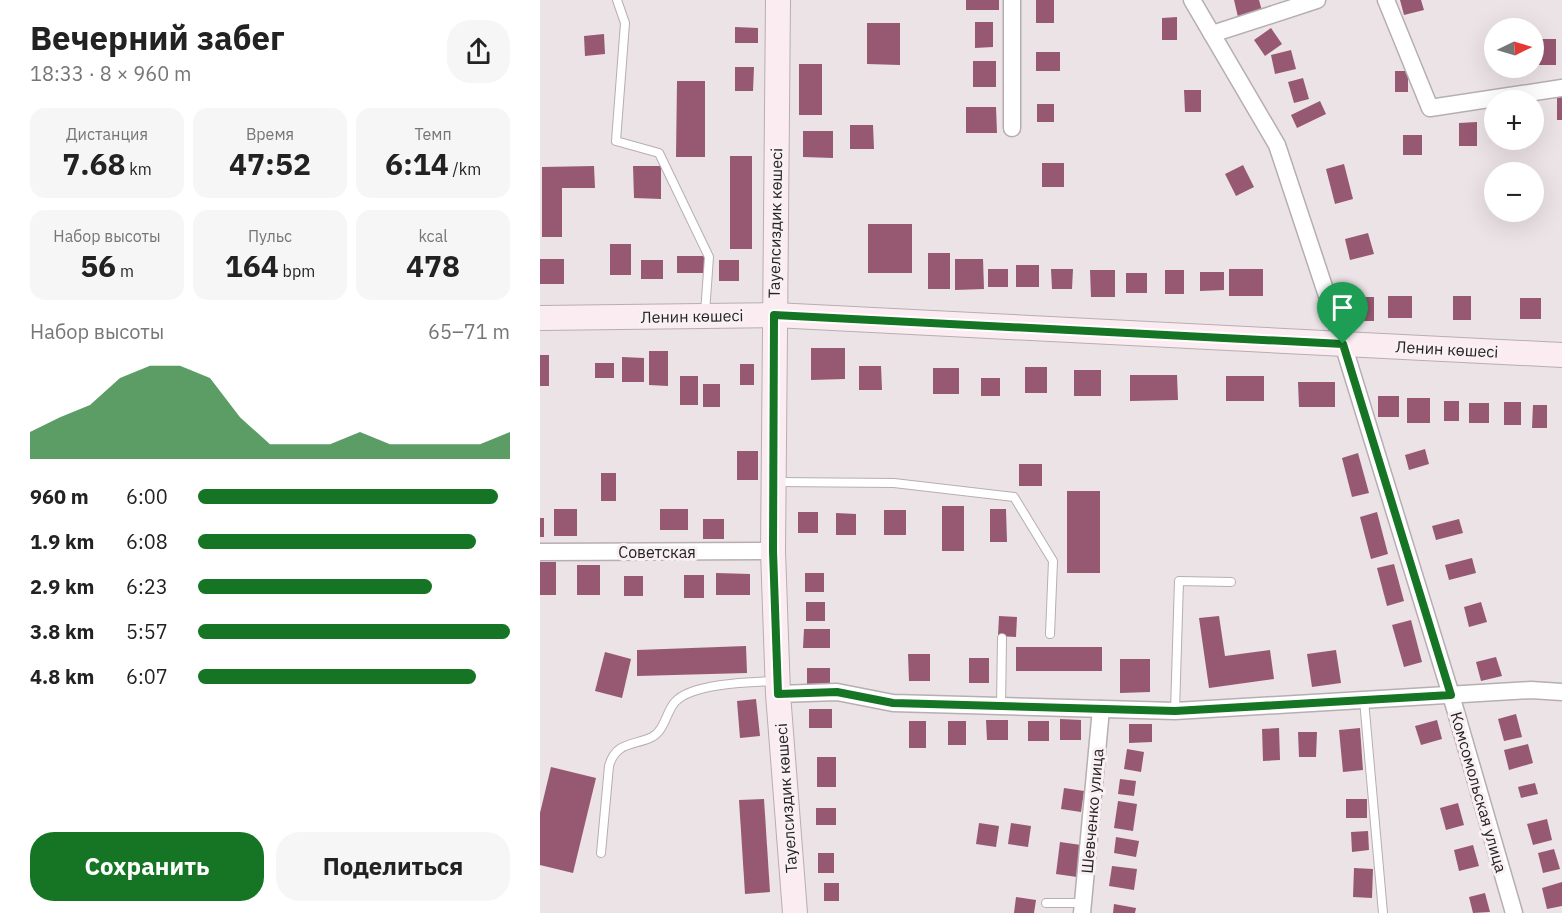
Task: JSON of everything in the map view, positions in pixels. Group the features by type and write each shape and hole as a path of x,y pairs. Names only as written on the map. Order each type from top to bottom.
{"street":[{"name":"Тауелсиздик көшесі","path":"778,0 773,551 778,687 795,913"},
{"path":"1012,0 1012,128"},
{"name":"Комсомольская улица","path":"1192,0 1277,145 1343,344 1451,695 1514,913"},
{"path":"1212,34 1317,0"},
{"path":"1386,0 1430,108 1562,88"},
{"name":"Ленин көшесі","path":"540,318 774,315 1562,355"},
{"name":"Советская","path":"540,552 773,551"},
{"path":"778,687 837,692 893,703 1175,711 1531,690 1562,692"},
{"name":"Шевченко улица","path":"1083,908 1101,709"}],"lane":[{"path":"617,0 625,23 616,141 658,153 709,257 705,316"},
{"path":"772,482 894,483 1014,497 1053,561 1050,634"},
{"path":"1175,711 1179,581 1231,582"},
{"path":"1001,706 1002,638"},
{"path":"601,853 609,766 616,752 623,746 652,737 657,733 675,702 690,693 735,682 778,687"},
{"path":"1364,700 1383,913"},
{"path":"1046,903 1083,908"}],"building":[{"path":"966,0 999,0 999,10 966,10"},
{"path":"1036,0 1054,0 1054,23 1036,23"},
{"path":"1234,0 1259,0 1262,11 1238,17"},
{"path":"1400,0 1421,0 1424,10 1404,15"},
{"path":"1177,17 1177,40 1162,40 1162,18"},
{"path":"975,22 993,22 993,47 975,48"},
{"path":"867,23 900,23 900,65 867,64"},
{"path":"735,27 758,28 758,43 735,43"},
{"path":"1271,28 1282,44 1265,56 1254,40"},
{"path":"604,34 605,54 585,56 584,36"},
{"path":"1544,39 1556,39 1556,65 1544,65"},
{"path":"1291,50 1296,69 1275,74 1271,55"},
{"path":"1036,52 1060,52 1060,71 1036,71"},
{"path":"973,61 996,61 996,87 973,87"},
{"path":"799,64 822,64 822,115 799,115"},
{"path":"735,67 754,67 753,91 735,91"},
{"path":"1395,71 1408,71 1408,92 1395,92"},
{"path":"1303,78 1309,99 1294,103 1288,82"},
{"path":"677,81 705,81 705,157 676,157"},
{"path":"1184,90 1201,90 1201,112 1185,112"},
{"path":"1562,95 1562,120 1557,120 1557,96"},
{"path":"1320,101 1326,114 1297,128 1291,115"},
{"path":"1037,104 1054,104 1054,122 1037,122"},
{"path":"966,107 996,107 997,133 966,133"},
{"path":"1477,122 1477,146 1459,146 1459,123"},
{"path":"850,125 873,125 874,149 850,149"},
{"path":"803,131 833,131 833,158 803,157"},
{"path":"1403,135 1422,135 1422,155 1403,155"},
{"path":"730,156 752,156 752,249 730,249"},
{"path":"1042,163 1064,163 1064,187 1042,187"},
{"path":"1344,164 1353,199 1335,204 1326,169"},
{"path":"1243,165 1254,187 1236,196 1225,174"},
{"path":"594,166 595,188 562,188 562,237 542,237 542,167"},
{"path":"633,166 661,166 661,199 634,198"},
{"path":"868,224 912,224 912,273 868,273"},
{"path":"1368,233 1374,254 1350,260 1345,239"},
{"path":"610,244 631,244 631,275 610,275"},
{"path":"928,253 950,253 950,289 928,289"},
{"path":"677,256 705,256 705,273 677,273"},
{"path":"540,259 564,259 564,284 540,284"},
{"path":"955,259 983,259 984,289 955,290"},
{"path":"641,260 663,260 663,279 641,279"},
{"path":"719,260 739,260 739,281 719,281"},
{"path":"1016,265 1039,265 1039,287 1016,287"},
{"path":"988,269 1008,269 1008,287 988,287"},
{"path":"1051,269 1073,269 1072,289 1052,289"},
{"path":"1229,269 1263,269 1263,296 1229,296"},
{"path":"1090,270 1115,270 1115,297 1091,297"},
{"path":"1165,270 1184,270 1184,294 1165,294"},
{"path":"1200,272 1224,272 1224,290 1200,291"},
{"path":"1126,273 1147,273 1147,293 1126,293"},
{"path":"1388,296 1412,296 1412,318 1388,318"},
{"path":"1453,296 1471,296 1471,320 1453,320"},
{"path":"1350,297 1374,297 1374,321 1350,321"},
{"path":"1520,298 1541,298 1541,319 1520,319"},
{"path":"811,348 845,348 845,379 811,380"},
{"path":"649,351 668,351 668,386 649,385"},
{"path":"540,355 549,355 549,386 540,386"},
{"path":"622,357 644,358 644,382 622,382"},
{"path":"595,363 614,363 614,378 595,378"},
{"path":"740,364 754,364 754,385 740,385"},
{"path":"859,366 881,366 882,390 859,390"},
{"path":"1025,367 1047,367 1047,393 1025,393"},
{"path":"933,368 959,368 959,394 933,394"},
{"path":"1074,370 1101,370 1101,396 1074,396"},
{"path":"1130,375 1177,375 1178,400 1130,401"},
{"path":"680,376 698,376 698,405 680,405"},
{"path":"1226,376 1264,376 1264,401 1226,401"},
{"path":"981,378 1000,378 1000,396 981,396"},
{"path":"1298,382 1335,382 1335,407 1299,407"},
{"path":"703,384 720,384 720,407 703,407"},
{"path":"1378,396 1399,396 1399,417 1378,417"},
{"path":"1407,398 1430,398 1430,423 1407,423"},
{"path":"1444,401 1459,401 1459,421 1444,421"},
{"path":"1504,402 1521,402 1521,425 1504,425"},
{"path":"1469,403 1489,403 1489,423 1469,423"},
{"path":"1533,405 1547,405 1547,428 1532,428"},
{"path":"1425,449 1429,464 1409,470 1405,455"},
{"path":"737,451 758,451 758,480 737,480"},
{"path":"1358,453 1369,493 1352,497 1342,458"},
{"path":"1019,464 1042,464 1042,486 1019,486"},
{"path":"601,473 616,473 616,501 601,501"},
{"path":"1067,491 1100,491 1100,573 1067,573"},
{"path":"942,506 964,506 964,551 942,551"},
{"path":"554,509 577,509 577,536 554,536"},
{"path":"660,509 688,509 688,530 660,530"},
{"path":"990,509 1006,509 1007,542 990,542"},
{"path":"884,510 906,510 906,535 884,535"},
{"path":"798,512 818,512 818,533 798,533"},
{"path":"1377,512 1388,554 1371,559 1360,517"},
{"path":"836,513 856,514 856,535 836,535"},
{"path":"540,518 544,518 544,537 540,537"},
{"path":"703,519 724,519 724,539 703,539"},
{"path":"1459,519 1463,533 1436,540 1432,526"},
{"path":"1472,558 1476,573 1449,580 1445,565"},
{"path":"540,562 556,562 556,595 540,595"},
{"path":"1394,564 1404,601 1387,606 1377,568"},
{"path":"577,565 600,565 600,595 577,595"},
{"path":"716,573 750,574 750,595 716,595"},
{"path":"805,573 824,573 824,592 805,592"},
{"path":"684,575 704,575 704,598 684,598"},
{"path":"624,576 643,576 643,596 624,596"},
{"path":"806,602 825,602 825,621 806,621"},
{"path":"1481,602 1487,622 1469,627 1464,607"},
{"path":"999,616 1017,617 1016,637 998,636"},
{"path":"1219,616 1225,656 1270,650 1274,679 1209,688 1199,618"},
{"path":"1411,620 1422,662 1404,667 1392,625"},
{"path":"804,629 830,629 830,648 803,648"},
{"path":"746,646 747,673 637,676 637,650"},
{"path":"1016,647 1102,647 1102,671 1016,671"},
{"path":"1336,650 1341,683 1312,687 1307,654"},
{"path":"605,652 631,659 622,698 595,691"},
{"path":"908,654 930,654 930,681 909,681"},
{"path":"1496,657 1502,676 1481,681 1476,662"},
{"path":"969,658 989,658 989,683 969,683"},
{"path":"1120,659 1150,659 1150,692 1120,693"},
{"path":"807,668 830,668 830,688 807,688"},
{"path":"756,699 760,736 740,738 737,701"},
{"path":"809,709 832,709 832,728 809,728"},
{"path":"1516,714 1522,737 1504,741 1498,719"},
{"path":"1060,719 1081,720 1081,740 1060,740"},
{"path":"986,720 1008,720 1008,740 987,740"},
{"path":"1437,720 1442,739 1421,745 1415,726"},
{"path":"909,721 926,721 926,748 909,748"},
{"path":"948,721 966,721 966,745 948,745"},
{"path":"1028,721 1049,721 1049,741 1028,741"},
{"path":"1129,724 1152,724 1152,742 1129,743"},
{"path":"1279,728 1280,760 1263,761 1262,729"},
{"path":"1360,728 1363,770 1343,772 1339,730"},
{"path":"1298,732 1317,732 1316,757 1299,757"},
{"path":"1528,744 1533,763 1509,770 1504,750"},
{"path":"1127,749 1144,752 1141,772 1124,769"},
{"path":"817,757 836,757 836,787 817,787"},
{"path":"551,767 596,778 573,873 540,865 540,813"},
{"path":"1120,779 1136,781 1134,796 1118,794"},
{"path":"1535,783 1538,794 1521,798 1518,787"},
{"path":"1064,788 1084,791 1081,812 1061,809"},
{"path":"764,799 770,892 745,894 739,800"},
{"path":"1346,799 1367,799 1367,818 1346,818"},
{"path":"1118,801 1137,804 1133,831 1114,828"},
{"path":"1458,803 1464,825 1446,830 1440,808"},
{"path":"816,808 836,808 836,825 816,825"},
{"path":"1547,819 1552,840 1533,845 1527,824"},
{"path":"979,823 999,826 996,847 976,844"},
{"path":"1011,823 1031,826 1028,847 1008,844"},
{"path":"1368,831 1369,850 1352,852 1351,832"},
{"path":"1116,837 1139,841 1136,857 1114,853"},
{"path":"1060,842 1081,845 1077,877 1056,874"},
{"path":"1473,845 1479,866 1459,871 1454,850"},
{"path":"1554,849 1560,869 1543,873 1538,853"},
{"path":"818,853 834,853 834,873 818,873"},
{"path":"1112,866 1137,869 1134,890 1109,886"},
{"path":"1354,868 1373,869 1372,898 1353,897"},
{"path":"1562,882 1562,906 1547,909 1542,888"},
{"path":"824,883 839,883 839,901 824,901"},
{"path":"1485,893 1490,912 1473,913 1469,897"},
{"path":"1016,897 1036,900 1034,913 1014,913"},
{"path":"1114,904 1136,908 1135,913 1113,913"}],"route":[{"path":"774,315 1343,344 1451,695 1175,711 893,703 837,692 778,694 772,482 774,315"}]}
